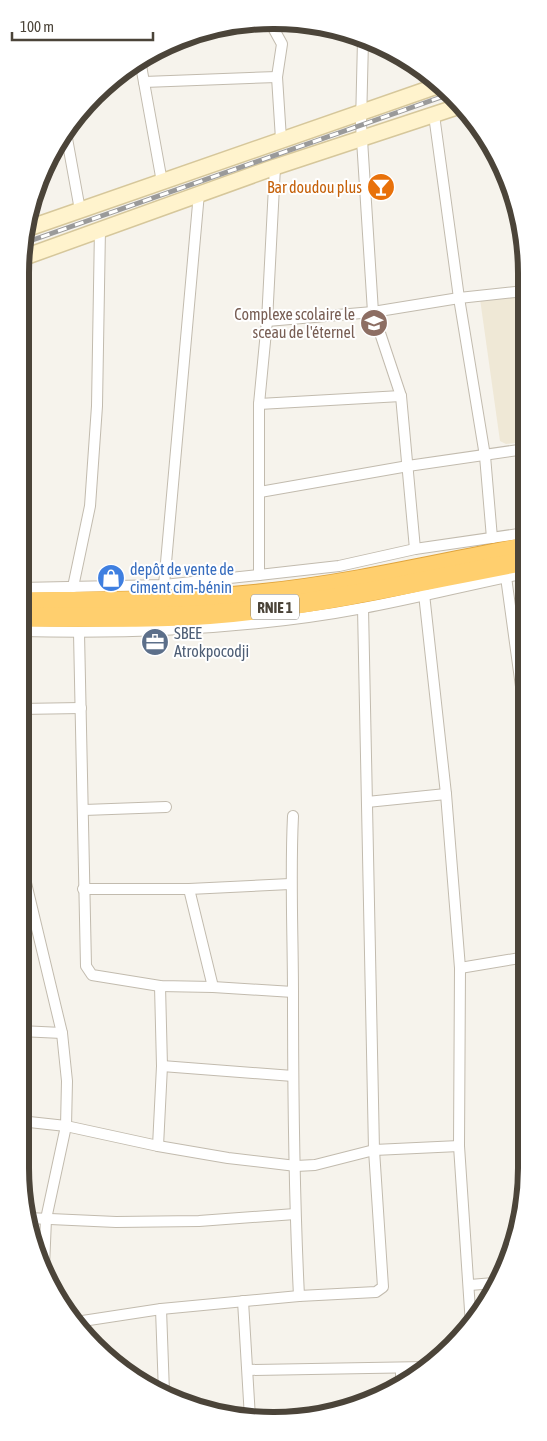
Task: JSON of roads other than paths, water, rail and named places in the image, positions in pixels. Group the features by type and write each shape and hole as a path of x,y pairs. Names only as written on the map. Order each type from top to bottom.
{"highway":[{"name":"RNIE 1","path":"29,602 178,600 262,594 334,583 518,548"},
{"name":"RNIE 1","path":"29,617 119,618 254,610 336,597 518,563"}],"main road":[{"path":"33,227 281,138 433,87"},
{"path":"29,255 275,166 454,108"}],"street":[{"path":"274,29 282,44 277,77 281,138"},
{"path":"363,46 362,139 373,312 401,396 415,549"},
{"path":"141,68 162,182"},
{"path":"144,82 277,77"},
{"path":"434,115 459,298 485,456 492,538"},
{"path":"68,142 80,210"},
{"path":"259,575 259,404 267,321 275,166"},
{"path":"164,585 199,193"},
{"path":"73,587 90,506 97,406 100,228"},
{"path":"267,321 373,312 518,291"},
{"path":"259,404 401,396"},
{"path":"260,492 408,466 518,450"},
{"path":"29,588 164,585 259,575 338,566 415,549 518,534"},
{"path":"29,631 79,633 230,626 363,608 518,575"},
{"path":"506,577 518,665"},
{"path":"424,594 446,794 460,968 459,1146 471,1312"},
{"path":"83,1321 161,1309 299,1296 376,1292 383,1287 374,1150 363,608"},
{"path":"79,633 84,810 83,889 86,966 88,971 92,975 160,986 293,992"},
{"path":"29,709 80,708"},
{"path":"367,802 446,794"},
{"path":"84,810 166,807"},
{"path":"293,816 290,884 296,1166 294,1214 299,1296"},
{"path":"83,889 189,889 290,884"},
{"path":"189,889 213,987"},
{"path":"29,896 62,1033 67,1080 66,1126 46,1219 45,1254"},
{"path":"460,968 518,958"},
{"path":"158,1146 162,1066 160,986"},
{"path":"29,1031 62,1033"},
{"path":"162,1066 293,1076"},
{"path":"29,1122 66,1126 158,1146 296,1166 315,1165 374,1150 459,1146"},
{"path":"34,1218 116,1222 198,1221 294,1214"},
{"path":"470,1284 489,1283"},
{"path":"243,1301 250,1411"},
{"path":"161,1309 164,1386"},
{"path":"248,1370 414,1367"},
{"path":"401,1368 401,1376"}],"railway":[{"path":"31,240 443,96"}],"place":[{"name":"Bar doudou plus","path":"381,187"},
{"name":"Complexe scolaire le sceau de l'éternel","path":"374,323"},
{"name":"depôt de vente de ciment cim-bénin","path":"111,578"},
{"name":"SBEE Atrokpocodji","path":"155,642"}]}
